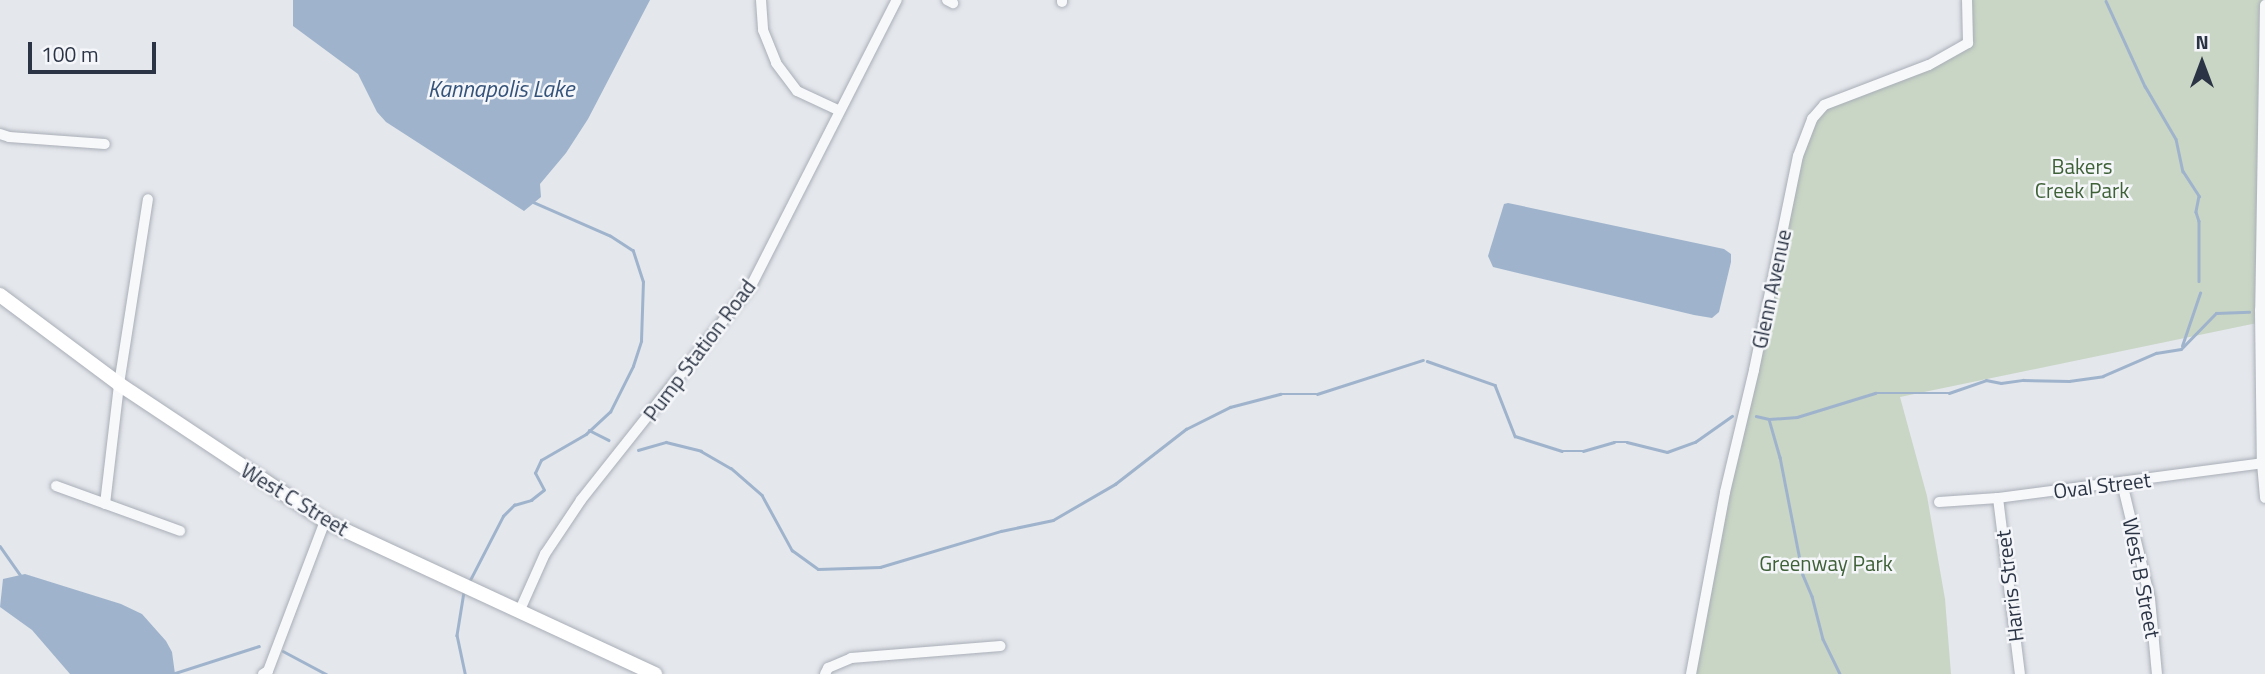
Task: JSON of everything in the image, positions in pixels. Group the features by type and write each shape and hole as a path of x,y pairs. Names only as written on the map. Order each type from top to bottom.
{"main road":[{"name":"West C Street","path":"0,295 119,384 325,521 655,674"}],"street":[{"path":"761,0 763,30 776,63 797,91 838,110"},
{"name":"Pump Station Road","path":"519,612 545,554 581,500 752,284 838,110 897,0"},
{"name":"Glenn Avenue","path":"1691,674 1725,492 1798,156 1812,119 1824,105 1929,65 1968,43 1967,0"},
{"path":"2265,5 2265,498"},
{"path":"0,134 9,137 105,144"},
{"path":"105,503 119,384 148,199"},
{"name":"Oval Street","path":"1939,502 1998,498 2263,463"},
{"name":"West B Street","path":"2122,482 2150,599 2157,674"},
{"path":"56,486 180,531"},
{"name":"Harris Street","path":"1998,498 2020,674"},
{"path":"266,673 325,521"},
{"path":"825,674 828,668 851,658 1001,646"}],"green space":[{"name":"Bakers Creek Park","path":"1967,0 2265,0 2257,323 1900,397 1927,496 1945,599 1951,674 1691,674 1798,156 1824,105 1968,43"}],"water":[{"name":"Kannapolis Lake","path":"293,0 650,0 588,119 566,153 540,184 541,197 524,211 386,122 377,112 358,74 293,26"},
{"path":"1504,204 1724,249 1731,254 1731,262 1719,312 1712,318 1694,315 1493,267 1488,256"},
{"path":"25,574 121,604 142,614 166,641 172,652 175,674 70,674 32,630 0,607 3,579"}],"waterway":[{"path":"2106,1 2145,86 2176,139 2183,171 2199,196 2196,212 2199,221 2199,281"},
{"path":"469,582 503,516 514,505 531,500 544,490 535,473 541,460 586,434 610,412 633,366 641,341 643,282 633,251 610,236 534,203"},
{"path":"2182,346 2200,293"},
{"path":"1756,416 1769,419 1797,417 1875,393 1949,393 1986,380 2001,383 2023,380 2069,381 2103,376 2156,353 2181,349 2216,313 2249,312"},
{"path":"638,450 666,442 701,451 731,468 762,495 792,550 818,569 880,567 1001,531 1053,520 1115,484 1186,429 1230,407 1280,394 1317,394 1423,360"},
{"path":"1427,361 1495,385 1515,436 1562,451 1583,451 1614,442 1627,442 1667,452 1695,442 1732,416"},
{"path":"1769,419 1780,457 1803,575 1812,596 1823,639 1840,674"},
{"path":"589,430 609,440"},
{"path":"0,546 20,575"},
{"path":"464,592 457,635 465,674"},
{"path":"172,674 259,646"},
{"path":"283,651 326,674"}],"park label":[{"name":"Greenway Park","path":"1826,563"}]}
